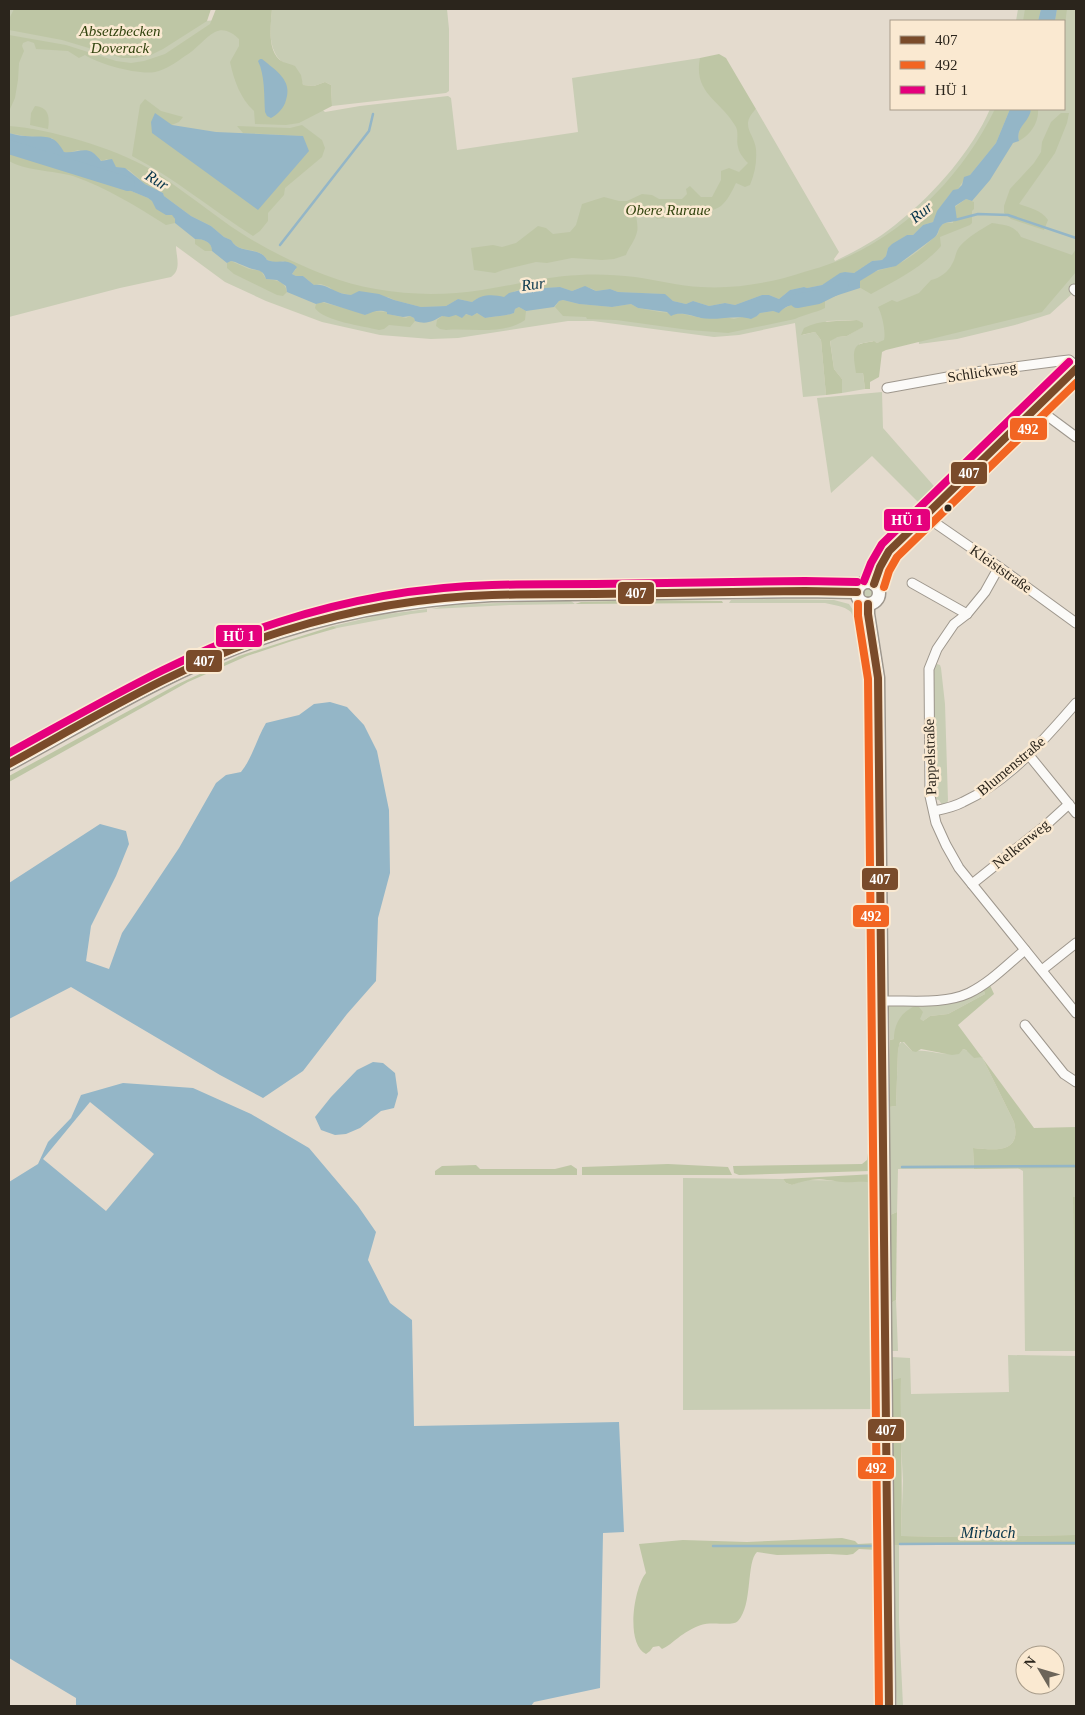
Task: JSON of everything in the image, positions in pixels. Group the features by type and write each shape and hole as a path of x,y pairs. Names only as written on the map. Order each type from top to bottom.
{"main road":[{"path":"874,584 876,574 883,560 1076,367"},
{"path":"870,582 874,584 879,590 876,601 868,604 860,601 858,589 863,584 870,582"},
{"path":"9,764 145,689 218,655 297,626 374,608 454,597 529,594 857,592"},
{"path":"868,604 878,678 889,1706"}],"street":[{"name":"Schlickweg","path":"887,388 975,372 1068,360 1076,367"},
{"path":"1037,408 1076,436"},
{"name":"Kleiststraße","path":"925,516 1076,623"},
{"name":"Pappelstraße","path":"999,567 985,592 967,614 954,624 937,649 929,669 930,796 936,823 946,846 959,868 1076,1013"},
{"path":"912,582 967,614"},
{"name":"Blumenstraße","path":"934,812 963,803 986,790 1047,736 1076,702"},
{"path":"1028,754 1076,813"},
{"name":"Nelkenweg","path":"972,884 1046,825 1069,804"},
{"path":"1042,970 1076,943"},
{"path":"880,1001 934,1000 969,993 1025,950"},
{"path":"1025,1024 1064,1074 1076,1082"}],"green space":[{"name":"Obere Ruraue","path":"9,9 148,9 205,21 219,20 325,112 448,96 451,98 457,150 578,132 572,78 700,58 751,113 756,109 839,252 834,259 835,261 878,238 927,197 963,155 990,110 1065,110 1065,20 1016,20 1018,9 1076,9 1076,280 1073,293 1050,314 1015,325 957,339 919,344 918,332 877,343 873,341 859,344 865,389 842,393 842,379 834,369 830,340 847,336 862,327 857,320 827,321 802,335 815,332 821,340 826,395 803,397 795,323 739,335 714,337 593,321 568,321 458,338 431,339 380,335 322,322 266,301 225,282 176,246 178,263 176,271 171,277 120,288 9,317"},
{"name":"Absetzbecken Doverack","path":"14,9 211,9 207,21 163,49 151,55 122,58 62,40 9,30 9,19"},
{"path":"216,9 272,9 271,38 274,52 283,62 295,66 301,75 303,85 314,86 325,82 331,85 332,106 299,123 286,125 255,124 254,111 238,88 230,62 239,46 239,39 231,33 222,30 211,34 171,66 155,72 139,72 119,68 99,62 85,55 79,58 68,51 36,49 34,43 28,41 23,43 24,51 19,63 15,98 10,109 9,123 9,35 66,45 116,61 131,63 165,54 210,24"},
{"path":"272,9 447,9 449,29 449,91 446,93 332,106 331,85 325,82 314,86 303,85 298,73 278,58 273,48 271,37"},
{"path":"1025,9 1041,9 1038,20 1023,20"},
{"path":"1057,9 1067,9 1065,24 1065,20 1055,20"},
{"path":"719,54 726,58 756,109 751,115 748,125 756,149 755,167 750,185 745,187 736,183 721,206 700,214 657,219 646,207 638,208 635,238 626,255 614,259 572,258 547,263 536,262 495,273 474,270 471,248 493,245 502,247 516,243 538,226 546,228 553,234 570,232 576,225 582,204 604,197 627,201 642,194 652,195 659,199 682,199 687,194 686,189 690,186 701,197 712,197 721,180 721,171 729,168 739,172 748,163 739,149 736,127 704,89 701,80 699,70 700,58"},
{"path":"145,99 161,111 183,117 179,122 152,133 303,136 243,133 237,126 290,128 302,125 322,140 325,148 322,157 285,188 284,195 268,213 268,221 253,236 164,175 132,156 140,105"},
{"path":"35,106 43,108 47,113 49,120 48,129 30,125 31,113"},
{"path":"994,110 1010,110 996,143 958,189 947,198 933,222 923,225 913,235 907,235 888,248 886,256 882,260 872,261 854,273 845,272 822,285 790,290 779,299 769,295 762,295 735,305 725,303 709,306 693,301 686,304 673,301 664,294 618,292 610,289 596,291 587,287 572,291 560,287 544,288 538,291 525,289 515,291 504,298 478,298 472,302 458,299 446,306 421,307 388,297 351,295 335,292 321,284 314,285 303,276 292,274 296,269 283,261 277,263 267,260 260,253 235,245 211,226 191,216 164,196 163,193 145,184 129,170 116,167 107,159 102,161 92,152 78,150 68,153 64,152 52,138 9,133 9,126 62,135 135,161 150,169 246,236 298,264 325,275 383,290 422,294 482,290 568,276 614,275 701,287 727,287 766,282 791,276 835,262 861,250 885,236 908,219 949,179 982,133"},
{"path":"1031,110 1038,110 1037,119 1030,132 1019,141 1019,132"},
{"path":"1061,113 1069,113 1055,153 1019,204 1035,210 1048,220 1044,230 1011,219 1004,213 1004,206 1010,189 1034,163 1041,152 1042,142 1051,122"},
{"path":"16,153 58,159 108,175 119,186 148,198 173,215 175,223 166,225 132,204 73,176 30,168 9,161 9,155"},
{"path":"966,199 974,202 972,223 970,225 940,237 941,246 934,254 890,284 871,294 859,287 860,281 867,276 894,266 913,255 938,234 940,226 945,223 953,223 955,207"},
{"path":"992,223 1009,226 1016,230 1021,237 1072,255 1076,249 1076,272 1042,312 882,352 879,377 870,382 870,389 865,389 863,373 856,373 855,350 860,344 874,341 877,343 884,340 883,323 878,307 892,300 897,302 919,293 931,280 949,269 958,248 963,242"},
{"path":"195,239 207,242 211,245 212,251 205,251 195,244"},
{"path":"231,261 249,269 261,271 266,279 282,283 287,292 283,296 277,295 234,274 227,268 227,263"},
{"path":"824,293 829,298 825,299 825,308 821,310 795,319 728,333 563,316 555,307 559,301 563,300 579,304 612,307 631,304 638,308 660,312 702,318 725,317 734,319 745,316 757,316 760,313 777,312 793,304 808,304"},
{"path":"321,302 365,315 373,311 387,312 388,314 406,318 410,316 415,321 410,327 389,325 379,330 335,320 319,313 315,308 316,304"},
{"path":"519,307 526,311 525,320 507,328 446,330 436,326 437,320 442,316 465,314 472,316 477,313 485,318 503,316 514,313 515,309"},
{"path":"857,320 863,323 863,327 847,336 838,337 830,341 834,369 842,379 842,393 826,395 821,340 815,332 801,335 804,328 817,323"},
{"path":"882,392 883,428 940,493 924,508 872,456 831,493 817,398"},
{"path":"528,582 780,582 777,586 502,589 271,630 265,628 341,606 422,590"},
{"path":"866,587 870,587 874,593 870,599 866,599 862,595 862,591"},
{"path":"649,600 722,601 723,603 575,604 581,602"},
{"path":"731,600 834,600 849,604 857,616 862,619 871,653 874,729 870,729 868,655 851,612 842,607 825,603 729,603"},
{"path":"571,601 575,604 432,609 449,605"},
{"path":"427,609 427,612 337,628 333,626 380,615"},
{"path":"333,626 337,628 247,656 188,682 9,782 9,776 178,684 239,656"},
{"path":"218,647 215,653 9,760 9,754 177,665"},
{"path":"937,664 941,668 945,704 948,801 945,805 942,805 939,800 935,799 934,786 932,672"},
{"path":"870,765 874,766 878,1167 870,1171 739,1175 734,1173 733,1166 862,1164 867,1160 872,1125"},
{"path":"989,983 994,994 958,1025 982,1057 974,1058 963,1049 959,1054 952,1055 921,1049 916,1052 912,1051 904,1042 900,1042 896,1106 889,1107 890,1040 894,1039 895,1028 899,1019 915,1006 919,1007 923,1012 920,1019 923,1021 930,1016 948,1014 985,994 983,988"},
{"path":"983,988 985,994 948,1014 930,1016 923,1021 911,1008 906,1013 894,1039 890,1040 889,1004 945,1003"},
{"path":"902,1041 912,1051 951,1054 963,1049 982,1057 1014,1122 1015,1132 1014,1140 1005,1148 973,1148 974,1169 898,1169 897,1212 890,1215 889,1107 896,1106 898,1050"},
{"path":"983,1059 1034,1128 1076,1127 1076,1168 974,1169 973,1148 1005,1148 1014,1140 1015,1132 1014,1122"},
{"path":"668,1164 728,1167 732,1175 582,1175 582,1167"},
{"path":"476,1165 480,1169 555,1169 571,1165 577,1169 577,1175 435,1175 435,1171 442,1166"},
{"path":"1018,1168 1076,1168 1076,1197 1073,1197 1075,1351 1025,1351 1023,1171"},
{"path":"875,1174 877,1176 880,1409 683,1410 683,1178 783,1179 786,1183 792,1185 804,1180 866,1181 871,1183 875,1192"},
{"path":"875,1174 875,1197 871,1183 868,1182 841,1182 818,1179 792,1185 786,1183 783,1179"},
{"path":"1073,1197 1076,1197 1076,1351 1075,1351"},
{"path":"897,1212 896,1300 891,1303 890,1215"},
{"path":"896,1300 898,1351 891,1351 891,1303"},
{"path":"1008,1355 1076,1356 1075,1535 901,1536 903,1481 900,1426 901,1379 892,1380 892,1357 910,1358 911,1394 1009,1392"},
{"path":"901,1378 901,1536 1075,1535 1076,1545 893,1545 892,1380"},
{"path":"876,1413 880,1417 880,1521 885,1706 880,1706 879,1679"},
{"path":"842,1538 855,1541 858,1544 877,1543 878,1550 859,1549 853,1554 847,1555 777,1555 757,1552 752,1565 746,1605 738,1621 731,1624 706,1624 698,1626 664,1648 662,1649 659,1646 653,1647 646,1654 639,1648 635,1639 634,1628 635,1602 646,1573 639,1544 683,1540 747,1542"},
{"path":"893,1545 899,1545 899,1622 903,1706 897,1706 896,1691"}],"water":[{"path":"1041,9 1057,9 1055,20 1038,20"},
{"path":"260,59 282,76 287,87 288,93 284,106 271,118 265,112 263,79 258,61"},
{"path":"1010,110 1031,110 1019,132 1019,141 1013,143 990,180 972,201 966,199 955,206 957,220 942,224 935,237 896,266 878,270 860,281 860,288 829,298 824,293 806,305 791,305 779,313 773,311 760,313 751,319 740,317 707,319 682,314 671,316 667,312 638,308 631,304 612,307 579,304 563,300 559,301 554,307 526,311 519,307 515,309 514,313 485,318 477,313 472,316 466,314 462,318 456,315 442,316 433,321 419,322 410,316 403,317 381,311 365,315 324,302 316,304 287,292 286,286 277,280 266,279 261,271 233,261 227,263 212,251 209,243 204,240 195,239 175,223 172,215 166,215 156,209 148,198 119,186 108,175 58,159 16,153 9,155 9,133 23,136 48,137 56,141 64,152 89,151 101,161 112,159 116,167 125,168 145,184 163,193 164,196 191,216 211,226 224,237 231,240 235,245 260,253 267,260 289,262 297,267 292,274 303,276 314,285 324,286 343,294 351,295 359,291 379,294 421,307 446,306 458,299 472,302 479,297 487,295 504,297 509,293 525,289 538,291 544,288 560,287 572,291 585,286 596,291 610,289 618,292 665,294 673,301 686,304 693,301 709,306 725,303 735,305 762,295 769,295 779,299 790,290 822,285 840,273 854,273 872,261 882,260 892,244 907,235 913,235 923,225 933,222 937,211 953,190 958,189 962,185 964,177 970,175 996,143"},
{"path":"155,113 172,125 216,132 303,136 309,151 258,210 152,133 151,122"},
{"path":"330,702 347,707 364,725 377,751 389,810 390,873 378,918 376,981 347,1014 303,1071 263,1098 220,1075 71,987 9,1019 9,883 100,824 126,831 129,844 116,876 91,926 86,961 109,969 122,933 179,848 216,783 226,775 241,772 249,760 266,723 299,715 314,704"},
{"path":"373,1062 383,1063 395,1073 398,1094 394,1108 381,1111 360,1128 346,1134 335,1135 321,1130 315,1117 357,1070"},
{"path":"123,1083 193,1088 251,1114 309,1148 358,1206 376,1232 368,1260 390,1303 412,1320 414,1426 619,1422 624,1532 603,1533 600,1688 534,1702 531,1706 76,1706 76,1698 9,1658 9,1182 38,1164 48,1142 71,1118 81,1095","holes":["90,1102 154,1154 106,1211 43,1159"]}],"waterway":[{"path":"280,245 369,131 373,114"},
{"name":"Rur","path":"9,147 128,184"},
{"path":"955,220 978,214 1008,215 1076,238"},
{"name":"Rur","path":"797,301 818,297 842,285"},
{"path":"902,1167 1076,1166"},
{"path":"876,1192 877,1250"},
{"path":"877,1264 877,1406"},
{"name":"Mirbach","path":"713,1546 877,1546 879,1520 878,1419"},
{"name":"Mirbach","path":"900,1544 1076,1543"}],"transit line":[{"path":"864,581 871,563 882,544 1069,362"},
{"name":"407","path":"874,584 880,567 889,551 1076,369"},
{"name":"492","path":"884,587 889,571 897,557 1076,383"},
{"path":"9,753 141,681 209,649 279,622 357,601 465,586 805,581 857,582"},
{"name":"407","path":"9,764 143,691 211,658 283,631 360,611 413,602 492,595 857,592"},
{"name":"492","path":"858,604 858,616 868,679 879,1706"},
{"name":"407","path":"868,604 878,678 889,1706"}]}
